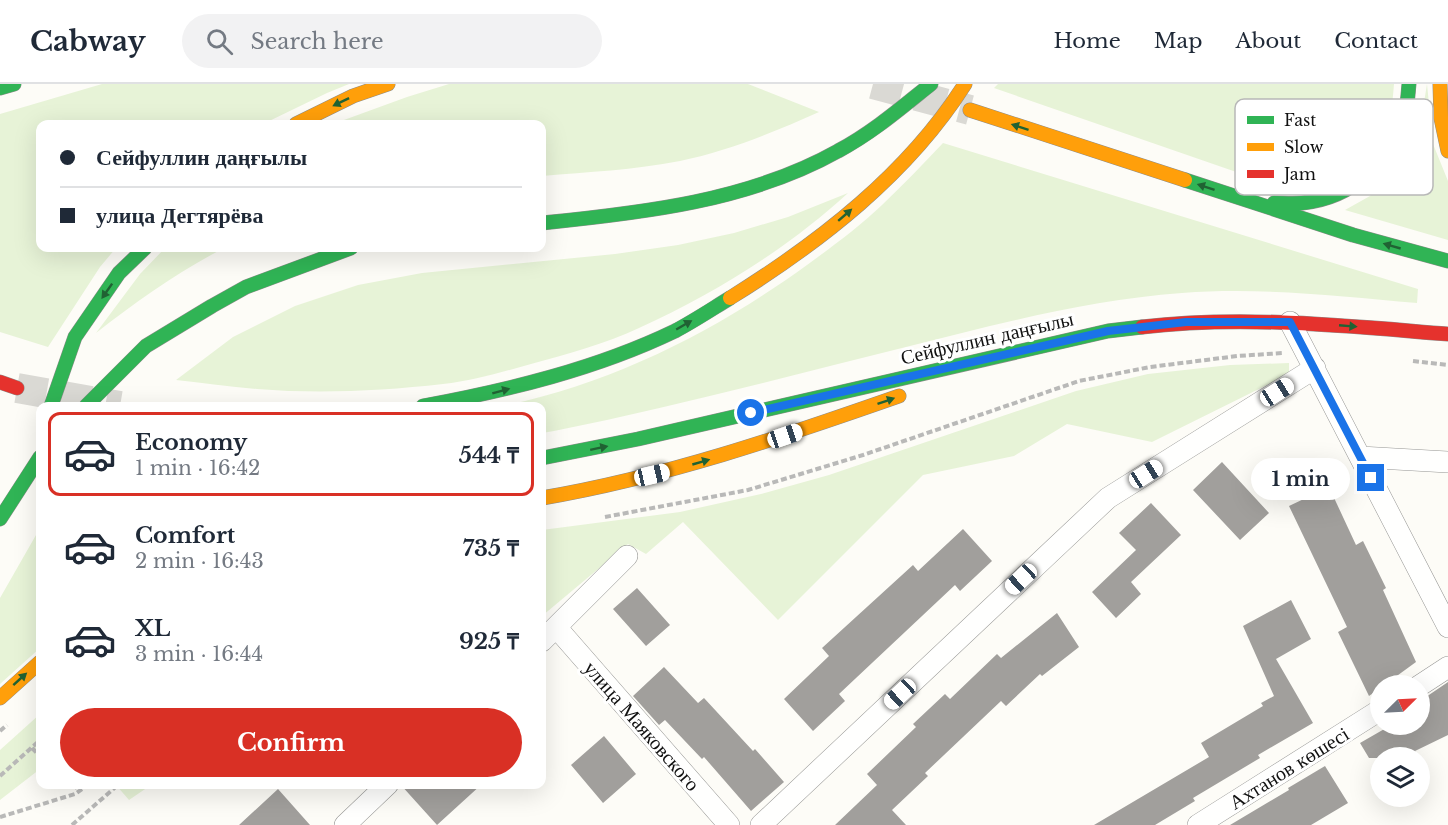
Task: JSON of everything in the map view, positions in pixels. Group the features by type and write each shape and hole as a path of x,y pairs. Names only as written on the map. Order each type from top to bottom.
{"main road":[{"path":"0,88 14,84"},
{"path":"304,120 353,96 387,84"},
{"path":"546,223 654,211 735,194 811,165 845,148 931,84"},
{"path":"447,402 483,396 556,377 675,330 750,286 826,232 896,169 918,148 965,84"},
{"path":"1407,99 1409,84"},
{"path":"1440,84 1442,128 1448,151"},
{"path":"970,110 1353,235 1448,261"},
{"path":"1244,200 1280,204 1300,203 1334,195"},
{"path":"52,402 75,337 119,273 141,252"},
{"path":"90,402 146,346 212,306 246,287 340,252"},
{"name":"Сейфуллин даңғылы","path":"546,457 638,439 1108,331 1186,322 1290,322 1448,334"},
{"path":"546,497 671,471 785,436 1045,345"},
{"path":"0,382 17,388"},
{"path":"0,519 36,463"},
{"path":"0,698 36,666"}],"street":[{"path":"1290,322 1448,627"},
{"path":"761,825 1108,498 1310,360"},
{"path":"1360,457 1448,462"},
{"path":"549,634 627,556"},
{"name":"улица Маяковского","path":"549,634 729,825"},
{"path":"1430,679 1448,667"},
{"name":"Ахтанов көшесі","path":"1198,825 1370,716"},
{"path":"345,825 383,789"}],"path":[{"path":"595,518 638,512 748,490 863,455 1079,381 1150,367 1237,356 1310,360"},
{"path":"1413,361 1448,364"},
{"path":"0,776 36,744"},
{"path":"32,748 36,752"},
{"path":"72,825 113,789"},
{"path":"0,817 75,794 80,790"}],"green space":[{"path":"102,84 349,84 271,120 36,120 36,252 113,252 100,267 48,347 0,332 0,114"},
{"path":"449,84 748,84 819,112 751,140 698,157 646,167 546,176 546,120 344,120"},
{"path":"998,84 1394,84 1393,99 1235,99 1235,172 994,88"},
{"path":"1427,84 1428,99 1425,99"},
{"path":"943,143 1418,289 1417,303 1329,295 1241,291 1147,296 1077,307 1009,322 687,402 554,431 546,432 546,402 519,402 585,384 624,369 700,333 737,312 807,265 855,229"},
{"path":"1433,144 1448,181 1448,240 1345,210 1370,196 1433,195"},
{"path":"848,193 800,233 749,269 667,315 613,339 509,370 454,383 350,391 280,391 176,380 233,337 295,306 358,285 422,273 615,254 678,245 734,233 788,217"},
{"path":"161,252 217,252 158,288 96,333 140,274"},
{"path":"1289,363 1289,374 1152,442 1067,424 1014,456 923,475 778,620 683,522 646,554 628,544 546,613 546,529 680,512 761,494 829,475 1076,391 1148,374 1230,365"},
{"path":"36,535 36,652 0,684 0,598"},
{"path":"36,718 36,772 0,800 0,750"},
{"path":"119,789 145,789 129,800"}],"building":[{"path":"1222,462 1269,513 1240,540 1193,490"},
{"path":"1329,487 1356,545 1363,541 1386,588 1383,590 1416,662 1398,675 1370,675 1369,696 1338,632 1347,627 1289,506"},
{"path":"1151,503 1181,535 1131,582 1141,594 1116,618 1092,592 1136,550 1119,533"},
{"path":"963,529 992,561 960,591 955,585 839,694 845,701 813,731 784,699 829,656 822,648 913,565 918,571"},
{"path":"637,588 670,625 646,646 613,609"},
{"path":"1291,600 1311,639 1276,659 1313,723 1258,755 1260,758 1193,798 1195,801 1155,825 1094,825 1209,757 1201,743 1263,706 1261,703 1274,696 1243,626"},
{"path":"1057,613 1079,647 1042,676 1040,674 1006,706 1001,701 925,773 928,776 892,810 906,825 835,825 877,785 867,774 916,727 913,724 945,694 950,699 997,654 1001,658"},
{"path":"664,667 698,703 704,698 784,782 751,811 704,757 702,759 665,720 659,725 633,696"},
{"path":"1448,682 1448,735 1423,747 1370,747 1369,758 1360,743 1374,735 1430,735 1430,694"},
{"path":"604,736 636,774 603,803 571,765"},
{"path":"1325,766 1348,803 1311,825 1230,825 1289,790 1288,788"},
{"path":"278,789 310,825 239,825"},
{"path":"405,789 477,789 437,825"}],"tunnel":[{"path":"873,84 970,110"},
{"path":"17,388 97,402"}],"traffic: fast":[{"path":"0,88 14,84"},
{"path":"546,223 656,209 732,193 768,182 804,168 851,144 931,84"},
{"path":"1408,99 1409,84"},
{"path":"1185,180 1353,235 1448,261"},
{"path":"1274,203 1299,203 1321,200 1335,195"},
{"path":"52,402 75,337 119,273 141,252"},
{"path":"90,402 146,346 212,306 246,287 340,252"},
{"path":"443,402 552,377 614,356 675,331 730,298"},
{"path":"546,457 638,439 1108,331 1142,327"},
{"path":"0,519 36,463"}],"traffic: slow":[{"path":"304,120 353,96 388,84"},
{"path":"730,298 797,254 860,204 917,148 965,84"},
{"path":"1440,84 1441,118 1448,151"},
{"path":"970,110 1185,180"},
{"path":"546,497 678,467 767,441 899,396"},
{"path":"0,698 36,666"}],"traffic: jam":[{"path":"1142,327 1257,322 1448,334"},
{"path":"0,382 17,388"}],"route":[{"path":"751,413 1108,331 1186,322 1290,322 1371,478"}]}
